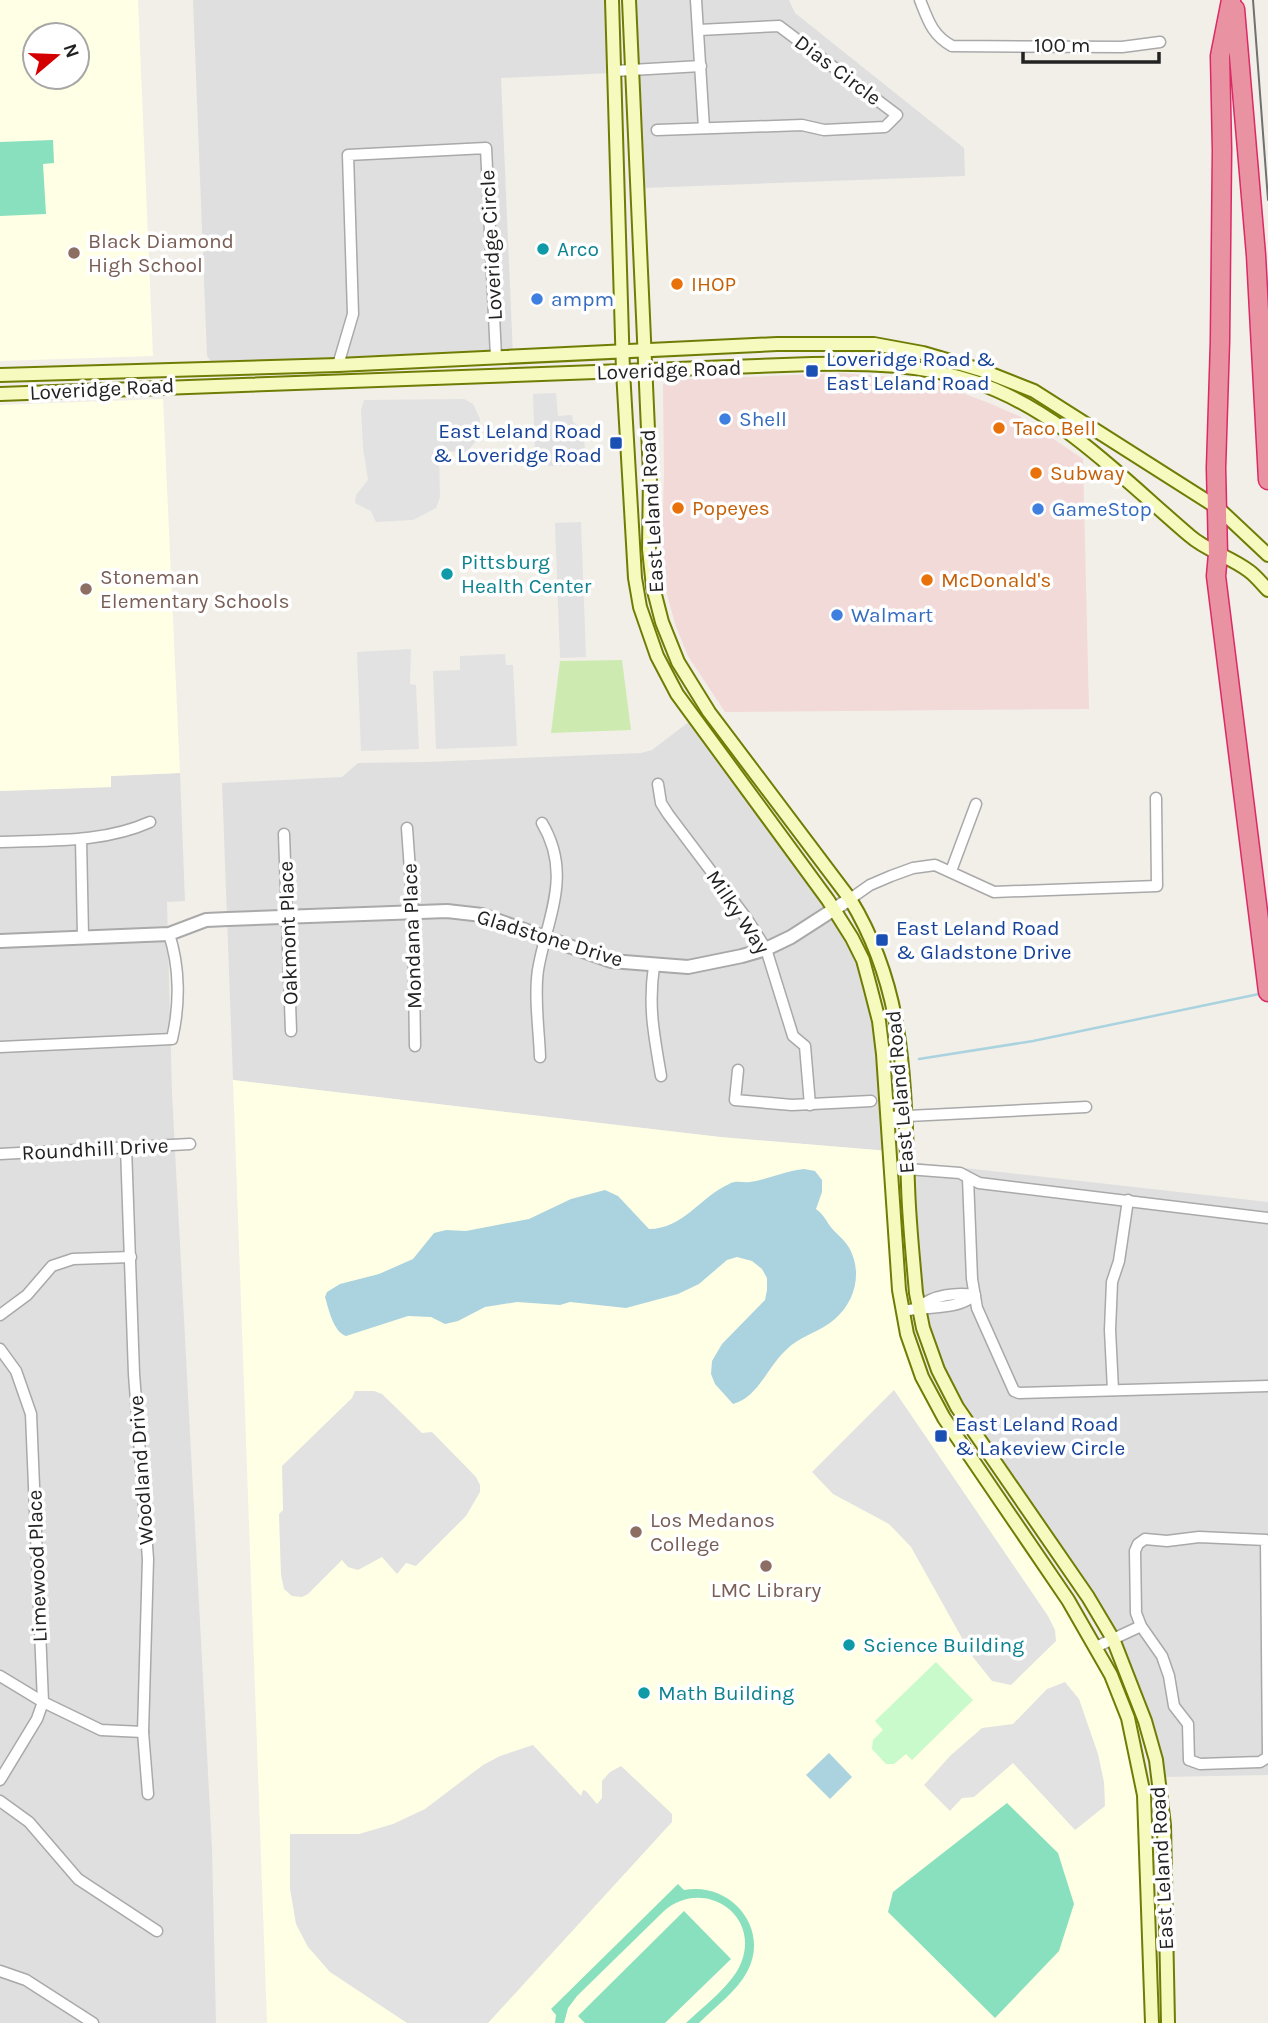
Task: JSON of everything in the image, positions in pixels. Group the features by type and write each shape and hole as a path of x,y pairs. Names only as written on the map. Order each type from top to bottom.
{"highway":[{"path":"1233,0 1256,255 1268,480"},
{"path":"1233,0 1220,56 1222,150 1216,576 1268,992"}],"main road":[{"name":"East Leland Road","path":"612,0 622,351 635,578 640,607 649,638 663,670 684,705 834,909 863,960 879,1021 888,1117 898,1290 907,1334 922,1377 944,1418 1069,1600 1111,1675 1128,1717 1143,1795 1152,2023"},
{"name":"East Leland Road","path":"629,0 650,475 650,564 658,610 678,662 709,712 850,899 866,925 887,981 899,1035 916,1293 938,1370 957,1407 1088,1597 1113,1639 1145,1721 1159,1780 1164,1825 1168,2023"},
{"name":"Loveridge Road","path":"0,375 338,365 644,350 874,344 923,353 981,370 1034,391 1218,508 1268,555"},
{"name":"Loveridge Road","path":"0,394 645,369 875,363 926,370 976,382 1032,408 1076,439 1196,542 1248,570 1268,590"},
{"path":"209,385 215,367"},
{"path":"1151,1985 1167,1985"}],"street":[{"path":"696,0 705,128"},
{"path":"920,0 930,27 940,39 952,46 1122,47 1160,42"},
{"name":"Dias Circle","path":"657,130 802,125 824,130 885,127 897,115 779,26 699,30"},
{"path":"614,71 701,66"},
{"name":"Loveridge Circle","path":"338,365 353,314 348,155 486,148 496,357"},
{"name":"Milky Way","path":"658,784 662,803 668,814 766,949 793,1037 805,1046 810,1105"},
{"name":"Gladstone Drive","path":"0,941 169,934 206,920 447,911 482,915 611,961 688,967 766,949 791,937 870,885 913,868 935,865 994,892 1157,886 1156,798"},
{"path":"951,871 976,804"},
{"path":"0,842 81,839 127,832 150,822"},
{"path":"540,1057 538,971 555,906 557,872 550,836 542,823"},
{"name":"Mondana Place","path":"407,828 413,913 415,1045"},
{"name":"Oakmont Place","path":"284,834 291,1031"},
{"path":"81,839 83,936"},
{"path":"0,1047 172,1039 178,1005 175,952 169,934"},
{"path":"654,966 650,994 661,1076"},
{"path":"738,1070 734,1100 810,1105 871,1101"},
{"path":"888,1117 1086,1107"},
{"name":"Roundhill Drive","path":"0,1154 190,1144"},
{"name":"Woodland Drive","path":"126,1147 134,1374 148,1559 143,1732 148,1794"},
{"path":"908,1169 960,1173 979,1183 1268,1218"},
{"path":"968,1178 977,1308 1014,1391 1268,1386"},
{"path":"1113,1391 1110,1330 1112,1282 1119,1261 1128,1200"},
{"path":"0,1315 27,1295 52,1266 73,1259 131,1256"},
{"path":"903,1311 919,1307 930,1310 964,1303 975,1295"},
{"name":"Limewood Place","path":"0,1349 16,1371 31,1413 43,1702 37,1719 0,1780"},
{"path":"1199,1537 1266,1540 1268,1757 1260,1762 1246,1763 1200,1764 1189,1760 1188,1724 1174,1706 1169,1676 1162,1656 1141,1626 1136,1613 1135,1550 1145,1539 1167,1541 1199,1537"},
{"path":"1096,1647 1141,1626"},
{"path":"0,1676 43,1702 101,1730 143,1732"},
{"path":"0,1801 29,1822 78,1879 157,1931"},
{"path":"0,1971 26,1980 93,2023"}],"shaded area":[{"name":"Black Diamond High School","path":"0,0 138,0 153,356 0,361"},
{"path":"193,0 609,0 612,73 501,78 513,356 215,367 207,356"},
{"path":"634,0 789,0 795,13 964,148 965,176 642,188"},
{"path":"842,373 915,379 949,388 1021,417 1083,459 1089,709 725,712 688,656 666,591 662,543 663,384 669,380"},
{"path":"556,393 558,416 572,415 573,422 584,431 585,455 577,456 577,465 549,466 548,459 535,457 533,394"},
{"name":"Stoneman Elementary Schools","path":"163,399 180,773 111,776 111,787 0,791 0,405"},
{"path":"464,399 473,404 480,419 480,436 467,452 439,451 440,497 436,508 413,520 376,522 371,511 355,503 356,495 368,480 361,410 364,400"},
{"path":"581,522 586,657 560,658 555,523"},
{"path":"411,649 410,684 416,685 419,749 361,751 357,652"},
{"path":"505,654 506,665 513,665 517,746 436,749 433,671 460,670 460,656"},
{"path":"694,718 828,900 870,986 889,1151 720,1137 233,1080 222,783 342,777 358,763 641,753 652,750"},
{"path":"180,773 185,901 167,902 172,1093 212,1848 216,2023 0,2023 0,791 111,787 110,776"},
{"name":"Los Medanos College","path":"233,1080 720,1137 889,1151 899,1291 922,1377 1111,1675 1138,1766 1152,2023 267,2023"},
{"path":"911,1162 1268,1202 1268,1775 1163,1777 1113,1630 969,1413 937,1353 919,1283"},
{"path":"894,1390 1055,1630 1056,1641 1011,1685 992,1681 972,1656 911,1547 889,1524 833,1494 812,1472"},
{"path":"355,1391 382,1394 422,1433 432,1432 476,1477 480,1492 466,1516 416,1566 406,1563 397,1574 382,1557 358,1570 348,1567 342,1560 308,1594 302,1597 292,1596 284,1589 281,1575 279,1514 283,1510 282,1466 352,1398"},
{"path":"1065,1682 1079,1699 1098,1754 1104,1782 1105,1806 1075,1830 1013,1763 974,1797 962,1798 950,1811 924,1785 950,1756 982,1728 1013,1724 1047,1689"},
{"path":"533,1745 581,1796 583,1790 586,1791 597,1804 602,1798 602,1781 610,1772 621,1766 672,1814 672,1822 488,2023 407,2023 330,1972 308,1947 296,1924 290,1889 290,1834 359,1834 393,1824 425,1809 483,1765"}],"green space":[{"path":"53,140 54,163 43,164 46,214 0,216 0,142"},
{"path":"622,660 631,730 551,733 560,661"},
{"path":"936,1662 973,1700 912,1760 906,1754 894,1764 886,1764 872,1749 873,1740 883,1730 875,1721"},
{"path":"1007,1803 1058,1853 1074,1904 1059,1951 995,2018 888,1912 893,1892"},
{"path":"678,1884 684,1890 701,1889 730,1900 742,1911 750,1924 754,1939 753,1955 738,1986 699,2023 686,2023 731,1979 741,1963 745,1945 743,1929 736,1916 725,1906 711,1900 695,1898 679,1901 664,1911 577,1996 568,2008 564,2023 555,2023 556,2015 551,2009"},
{"path":"684,1911 731,1959 665,2023 585,2023 578,2016"}],"water":[{"path":"804,1169 815,1171 822,1180 822,1192 816,1209 853,1255 855,1285 848,1303 835,1319 791,1346 756,1389 733,1404 715,1384 711,1374 712,1361 722,1344 765,1300 767,1290 767,1278 762,1269 752,1261 737,1257 727,1260 699,1284 678,1294 626,1308 570,1302 560,1305 517,1302 485,1307 458,1321 445,1324 431,1317 408,1316 346,1336 335,1325 325,1297 327,1292 340,1284 379,1274 413,1259 434,1233 446,1230 466,1231 529,1219 571,1199 605,1190 618,1196 649,1229 661,1228 682,1218 732,1183 750,1182"},
{"path":"829,1753 852,1777 830,1799 806,1775"}],"waterway":[{"path":"919,1059 1033,1041 1259,994"}],"tram line":[{"path":"1253,0 1268,200"}],"place":[{"name":"Arco","path":"543,249"},
{"name":"Black Diamond High School","path":"74,253"},
{"name":"IHOP","path":"677,284"},
{"name":"ampm","path":"537,299"},
{"name":"Loveridge Road & East Leland Road","path":"812,371"},
{"name":"Shell","path":"725,419"},
{"name":"Taco Bell","path":"999,428"},
{"name":"East Leland Road & Loveridge Road","path":"616,443"},
{"name":"Subway","path":"1036,473"},
{"name":"Popeyes","path":"678,508"},
{"name":"GameStop","path":"1038,509"},
{"name":"Pittsburg Health Center","path":"447,574"},
{"name":"McDonald's","path":"927,580"},
{"name":"Stoneman Elementary Schools","path":"86,589"},
{"name":"Walmart","path":"837,615"},
{"name":"East Leland Road & Gladstone Drive","path":"882,940"},
{"name":"East Leland Road & Lakeview Circle","path":"941,1436"},
{"name":"Los Medanos College","path":"636,1532"},
{"name":"LMC Library","path":"766,1566"},
{"name":"Science Building","path":"849,1645"},
{"name":"Math Building","path":"644,1693"}]}
